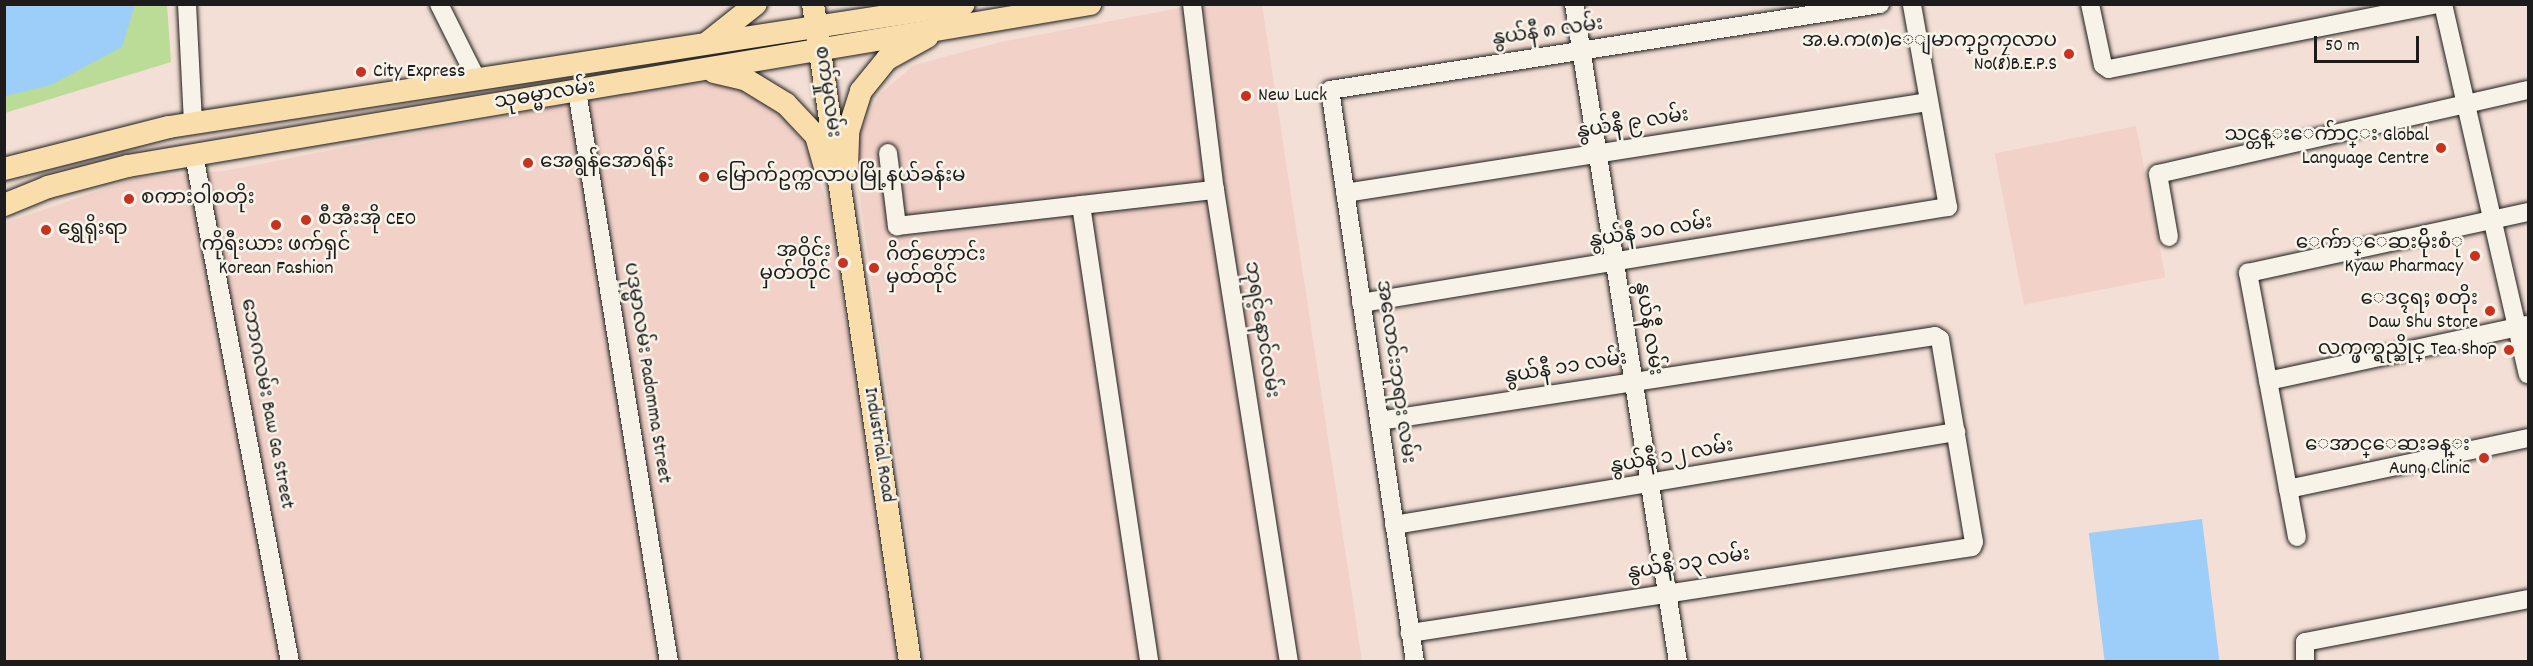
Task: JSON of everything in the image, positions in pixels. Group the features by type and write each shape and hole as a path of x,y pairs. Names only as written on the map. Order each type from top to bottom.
{"main road":[{"path":"700,46 756,4"},
{"name":"သုဓမ္မာလမ်း","path":"937,14 964,4"},
{"name":"သုဓမ္မာလမ်း","path":"4,169 193,124 816,26 937,14 1090,4"},
{"path":"845,228 848,132 861,91 887,59 937,14"},
{"name":"သုဓမ္မာလမ်း","path":"4,205 82,178 195,155 703,70 816,26"},
{"name":"စက်မှုလမ်း","path":"816,26 845,228"},
{"path":"703,70 745,79 786,104 816,136 845,228"},
{"name":"Industrial Road","path":"845,228 910,662"}],"street":[{"path":"439,4 472,81"},
{"name":"ဘုရင့်နောင်လမ်း","path":"1192,4 1215,190 1289,662"},
{"name":"နွယ်နီ လမ်း","path":"1574,4 1648,485 1668,590 1678,662"},
{"name":"နွယ်နီ ၈ လမ်း","path":"1330,90 1880,4"},
{"path":"1912,4 1929,102"},
{"path":"2090,4 2104,68 2437,4"},
{"path":"2443,4 2492,221 2523,326 2529,374"},
{"path":"193,6 193,124"},
{"name":"အလောင်းဘုရား လမ်း","path":"1330,90 1415,662"},
{"path":"2169,237 2158,174 2467,106 2529,90"},
{"name":"ပဒုမ္မာလမ်း Padomma Street","path":"577,91 669,662"},
{"name":"နွယ်နီ ၉ လမ်း","path":"1345,193 1929,102"},
{"name":"နွယ်နီ ၁၀ လမ်း","path":"1361,303 1948,207 1929,102"},
{"path":"888,153 897,226 1215,190"},
{"name":"ဘောဂလမ်း Baw Ga Street","path":"195,155 290,662"},
{"path":"1082,205 1149,662"},
{"path":"2297,537 2248,273 2529,212"},
{"path":"2268,381 2523,326"},
{"name":"နွယ်နီ ၁၁ လမ်း","path":"1379,421 1633,381 1938,337 1956,432"},
{"name":"နွယ်နီ ၁၂ လမ်း","path":"1394,525 1648,485 1956,432"},
{"name":"နွယ်နီ ၁၃ လမ်း","path":"1410,633 1668,590 1974,545 1956,432"},
{"path":"2288,489 2529,438"},
{"path":"2304,655 2305,642 2529,599"}],"shaded area":[{"path":"1195,5 1262,5 1362,661 925,661 861,205 857,138 880,94 914,65 1001,42"},
{"path":"689,80 735,87 779,112 805,145 829,208 898,661 5,662 5,223 136,178 224,171"},
{"path":"2136,126 2165,277 2024,305 1995,153"}],"green space":[{"path":"5,5 167,5 171,62 5,113"}],"water":[{"path":"5,4 135,5 122,47 51,85 5,96"},
{"path":"2202,519 2219,661 2105,662 2089,533"}],"place":[{"name":"အ.မ.က(၈)ေျမာက္ဥကၠလာပ No(8)B.E.P.S","path":"2069,54"},
{"name":"City Express","path":"361,72"},
{"name":"New Luck","path":"1246,96"},
{"name":"သင္တန္းေက်ာင္း Global Language Centre","path":"2441,148"},
{"name":"အေရွန်အောရိန်း","path":"528,163"},
{"name":"မြောက်ဥက္ကလာပမြို့နယ်ခန်းမ","path":"704,177"},
{"name":"စကားဝါစတိုး","path":"129,199"},
{"name":"စီအီးအို CEO","path":"306,220"},
{"name":"ကိုရီးယား ဖက်ရှင် Korean Fashion","path":"276,225"},
{"name":"ရွှေရိုးရာ","path":"46,230"},
{"name":"ေက်ာ္ေဆးမ်ိုးစံု Kyaw Pharmacy","path":"2475,256"},
{"name":"အဝိုင်း မှတ်တိုင်","path":"843,263"},
{"name":"ဂိတ်ဟောင်း မှတ်တိုင်","path":"874,268"},
{"name":"ေဒၚရႈ စတိုး Daw Shu Store","path":"2490,311"},
{"name":"လက္ဖက္ရည္ဆိုင္ Tea Shop","path":"2509,350"},
{"name":"ေအာင္ေဆးခန္း Aung Clinic","path":"2484,458"}]}
